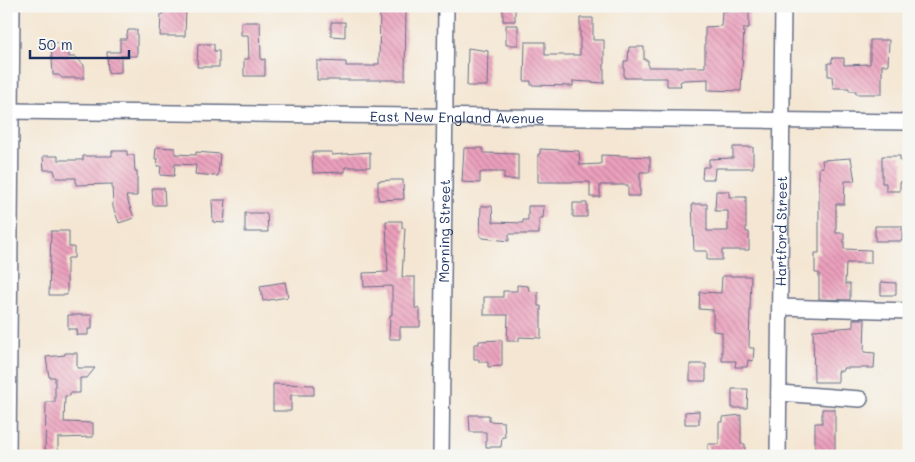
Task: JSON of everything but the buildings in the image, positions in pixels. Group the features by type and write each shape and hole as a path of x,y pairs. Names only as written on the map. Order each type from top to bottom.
{"street":[{"path":"8,456 9,111 12,6"},
{"name":"Morning Street","path":"441,456 446,6"},
{"name":"Hartford Street","path":"778,456 783,6"},
{"name":"East New England Avenue","path":"9,111 909,122"},
{"path":"780,307 909,310"},
{"path":"779,393 860,399"}]}
